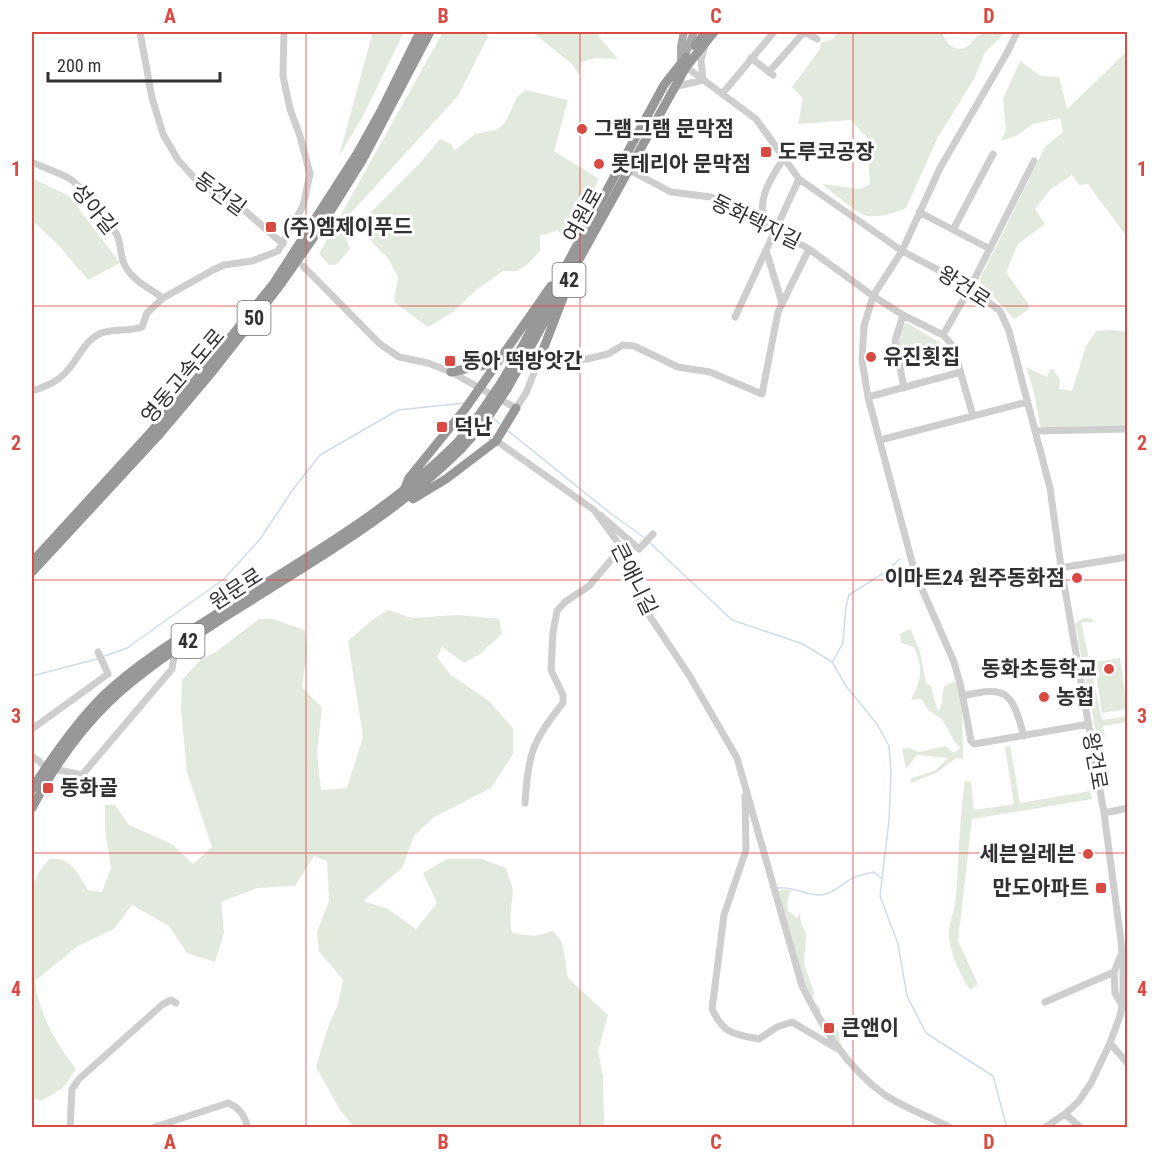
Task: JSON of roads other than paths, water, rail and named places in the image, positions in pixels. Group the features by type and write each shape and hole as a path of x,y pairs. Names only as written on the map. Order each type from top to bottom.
{"highway":[{"name":"영동고속도로","path":"32,562 151,432 207,367 274,283 357,154 420,32"},
{"name":"영동고속도로","path":"32,572 157,437 278,288 316,234 363,159 430,32"},
{"name":"여원로","path":"458,447 482,426 625,168 674,87 684,65 706,32"},
{"name":"여원로","path":"625,168 627,153 664,86 714,32"},
{"path":"623,141 627,153"},
{"path":"404,490 409,478 474,396 549,287 565,278"},
{"path":"541,355 557,315 565,278"},
{"path":"451,372 489,364 503,355"},
{"path":"382,515 446,479 498,438 516,408"},
{"name":"원문로","path":"32,808 50,768 82,719 126,676 182,636 379,510 458,447"},
{"name":"원문로","path":"32,789 108,703 131,682 175,650 417,490 458,447"}],"main road":[{"path":"684,32 681,46 684,65"},
{"path":"684,65 694,32"}],"street":[{"name":"동건길","path":"140,32 152,98 163,134 178,160 199,183 243,209 283,244"},
{"path":"32,382 35,390 49,385 65,373 81,349 100,334 141,327 147,313 163,298 213,270 224,265 252,261 278,251 303,206 310,174 285,87 284,32"},
{"path":"722,94 774,32"},
{"path":"751,58 771,74 804,32 817,39"},
{"path":"1017,32 939,168 902,251 873,296 864,326 862,360 868,397 915,573 954,662 971,741 974,744 1089,724"},
{"path":"674,87 703,80 701,60 706,42"},
{"name":"왕건로","path":"684,65 756,119 799,179 902,251 970,288 1000,311 1010,331 1050,488 1057,568 1089,724 1104,813 1125,968 1122,1005 1110,1043 1091,1083 1079,1101 1044,1128"},
{"path":"953,230 993,154"},
{"path":"765,225 761,215 761,202 769,181 783,159"},
{"path":"973,416 953,346 942,335 970,288 1035,161"},
{"name":"성아길","path":"32,162 45,170 72,180 104,215 116,234 121,245 123,263 128,271 141,284 163,298"},
{"name":"동화택지길","path":"625,168 671,192 711,197 765,225 809,249 903,315 942,335"},
{"path":"735,317 799,179"},
{"path":"919,212 990,249"},
{"path":"303,266 380,344 399,357 428,363 451,372 516,408 526,393 541,355 573,360 587,359 608,354 623,345 634,345 678,367 710,372 762,394 778,312 809,249"},
{"path":"766,250 782,303"},
{"path":"903,315 895,341 904,388"},
{"path":"868,397 962,372"},
{"path":"879,440 1027,402"},
{"name":"큰애니길","path":"462,412 594,510 627,555 639,600 689,675 737,758 802,986 818,1018 838,1049"},
{"path":"1035,431 1128,429"},
{"path":"594,510 639,549 652,535"},
{"path":"525,803 530,757 539,734 563,703 562,695 550,670 557,611 565,602 589,586 621,548"},
{"path":"1057,568 1128,557"},
{"path":"32,756 50,768 82,775 172,669 175,650"},
{"path":"32,729 104,679 108,674 99,654"},
{"path":"963,696 994,690 1005,693 1013,703 1024,736"},
{"name":"큰애니길","path":"745,786 746,850 724,915 712,1009 718,1022 731,1034 759,1039 777,1027 792,1022 838,1049 886,1095 951,1128"},
{"path":"1104,813 1128,808"},
{"path":"1122,951 1114,972 1115,993 1122,1005"},
{"path":"1045,1002 1114,972"},
{"path":"70,1128 72,1089 79,1079 163,1004 171,1000 176,1003"},
{"path":"1110,1043 1128,1064"},
{"path":"152,1128 228,1103 238,1107 248,1128"},
{"path":"1065,1114 1081,1128"}],"waterway":[{"path":"105,656 127,648 224,579 260,539 294,488 320,455 398,410 465,403"},
{"path":"493,418 501,425"},
{"path":"507,430 610,513 645,538"},
{"path":"648,541 732,620 803,644 832,662 846,686 877,724 889,746 891,772 889,821 880,896 898,944 907,996 926,1033 993,1076 1007,1128"},
{"path":"833,661 843,643 849,595 885,572 900,559"},
{"path":"32,676 97,659"},
{"path":"777,888 820,895 864,874 874,872 881,878"}],"place":[{"name":"그램그램 문막점","path":"582,129"},
{"name":"도루코공장","path":"766,152"},
{"name":"롯데리아 문막점","path":"599,164"},
{"name":"(주)엠제이푸드","path":"271,227"},
{"name":"유진횟집","path":"871,357"},
{"name":"동아 떡방앗간","path":"450,361"},
{"name":"덕난","path":"442,427"},
{"name":"이마트24 원주동화점","path":"1077,578"},
{"name":"동화초등학교","path":"1109,669"},
{"name":"농협","path":"1044,697"},
{"name":"동화골","path":"48,788"},
{"name":"세븐일레븐","path":"1088,854"},
{"name":"만도아파트","path":"1101,888"},
{"name":"큰앤이","path":"829,1028"}]}
